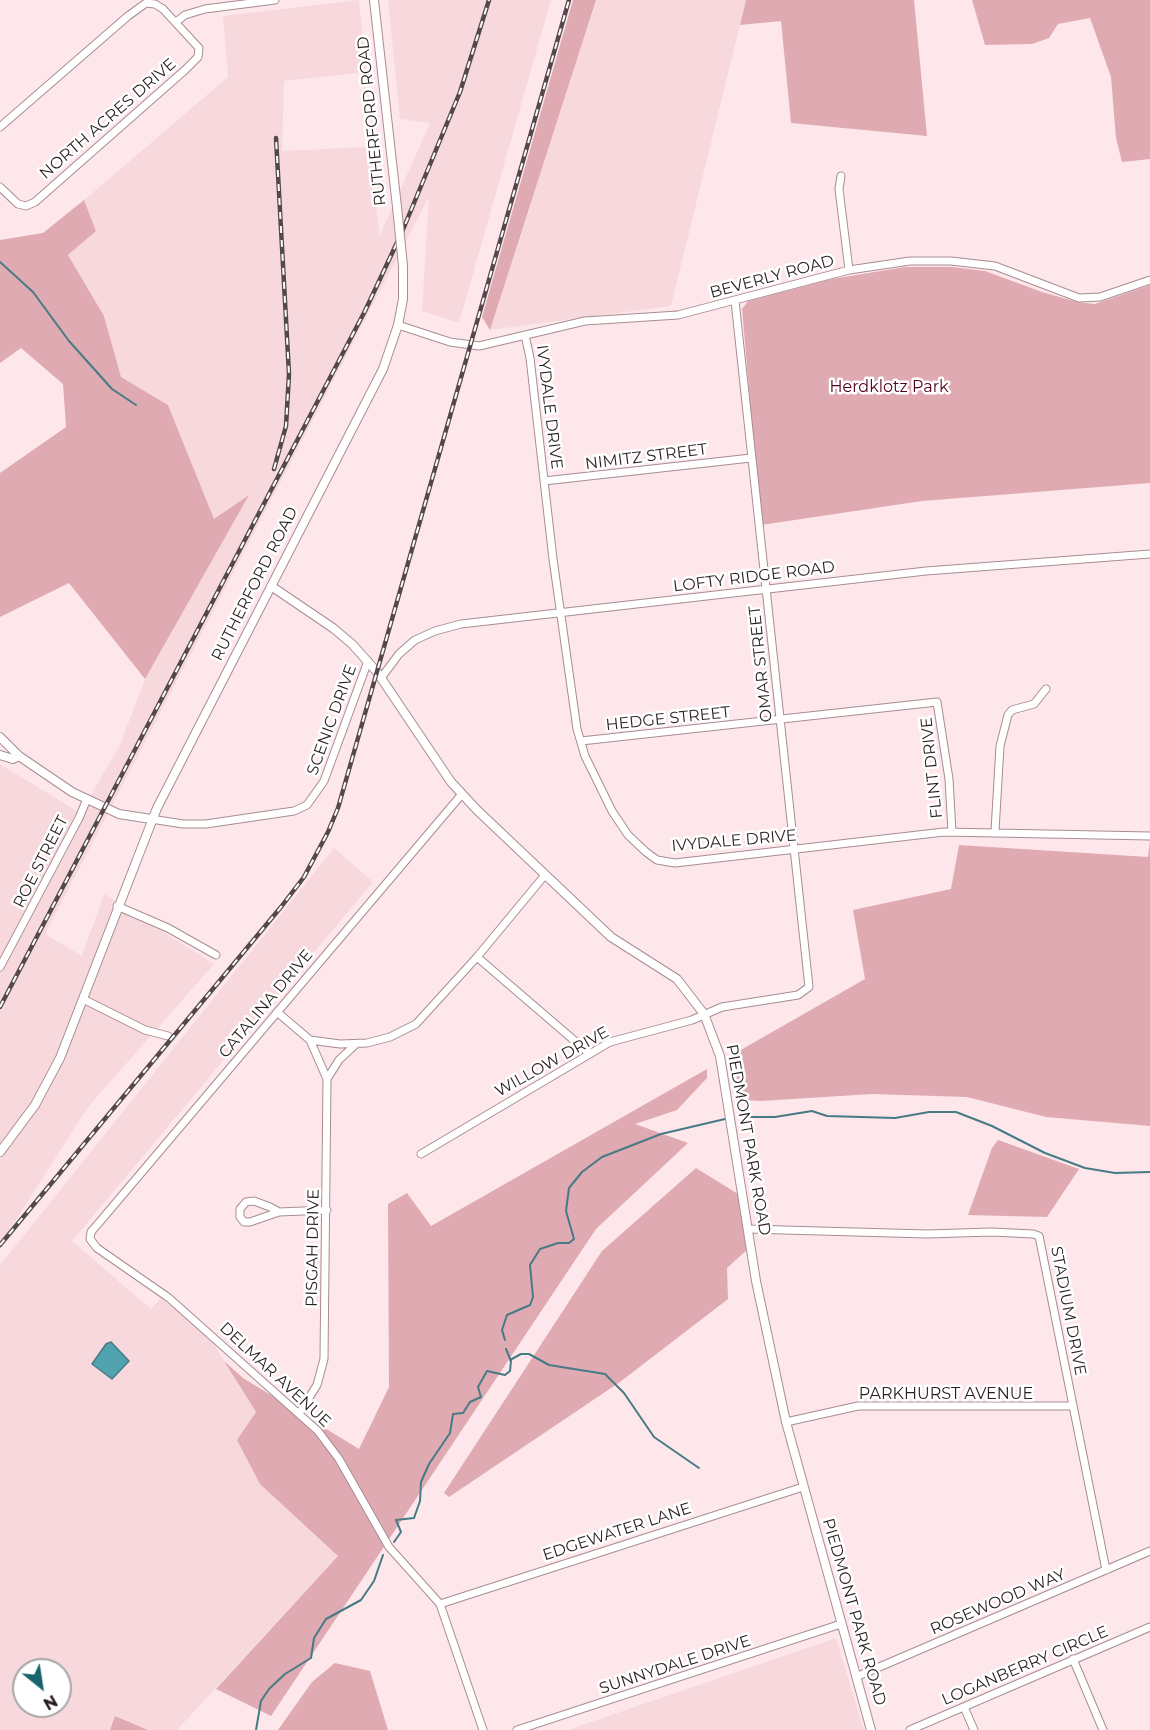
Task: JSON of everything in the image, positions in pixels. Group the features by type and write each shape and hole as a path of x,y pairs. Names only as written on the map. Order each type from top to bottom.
{"street":[{"path":"176,22 185,15 206,9 275,0"},
{"name":"RUTHERFORD ROAD","path":"0,1152 26,1119 48,1082 83,999 152,819 383,369 398,326 403,299 403,266 374,0"},
{"name":"NORTH ACRES DRIVE","path":"0,127 142,5 155,4 176,22 199,48 198,57 185,70 32,203 18,204 0,187"},
{"path":"841,176 838,189 849,270"},
{"name":"BEVERLY ROAD","path":"398,326 469,346 585,321 678,315 849,270 910,261 979,263 1012,271 1049,288 1079,298 1100,297 1150,280"},
{"name":"OMAR STREET","path":"735,301 809,987"},
{"name":"IVYDALE DRIVE","path":"525,335 530,358 560,613 581,741 598,784 623,828 636,843 657,860 675,863 952,832 995,831 1063,836 1150,836"},
{"name":"NIMITZ STREET","path":"544,480 751,458"},
{"name":"LOFTY RIDGE ROAD","path":"381,678 406,648 435,630 461,624 926,571 1150,554"},
{"name":"PIEDMONT PARK ROAD","path":"271,586 333,628 368,661 443,772 462,794 611,937 677,979 704,1014 720,1056 756,1281 786,1422 871,1730"},
{"name":"SCENIC DRIVE","path":"152,819 183,824 206,824 294,811 306,805 324,781 368,661"},
{"path":"995,831 1000,746 1008,715 1016,708 1034,704 1046,689"},
{"name":"HEDGE STREET","path":"581,741 937,702"},
{"name":"FLINT DRIVE","path":"937,702 949,778 952,832"},
{"path":"0,737 19,756 49,778 87,800 119,814 152,819"},
{"path":"0,755 13,759 19,756"},
{"name":"CATALINA DRIVE","path":"91,1232 462,794"},
{"name":"ROE STREET","path":"0,967 87,800"},
{"path":"310,1040 356,1044 390,1037 416,1024 477,957 545,875"},
{"path":"117,906 168,928 216,955"},
{"path":"477,957 590,1054"},
{"name":"WILLOW DRIVE","path":"421,1154 610,1042 692,1020 744,1002 798,995 809,987"},
{"path":"83,999 145,1030 168,1036"},
{"name":"PISGAH DRIVE","path":"277,1012 310,1040 327,1079 324,1359 316,1385 300,1412"},
{"path":"327,1079 339,1060 356,1044"},
{"path":"279,1212 254,1201 244,1204 239,1211 241,1220 247,1222 279,1212 327,1210"},
{"name":"STADIUM DRIVE","path":"748,1229 1036,1235 1042,1246 1106,1570"},
{"name":"DELMAR AVENUE","path":"91,1232 90,1239 97,1248 170,1298 300,1412 339,1459 389,1547 440,1604 483,1730"},
{"name":"PARKHURST AVENUE","path":"786,1422 858,1407 1072,1406"},
{"name":"EDGEWATER LANE","path":"440,1604 803,1487"},
{"name":"ROSEWOOD WAY","path":"856,1677 1150,1551"},
{"name":"SUNNYDALE DRIVE","path":"517,1730 841,1624"},
{"name":"LOGANBERRY CIRCLE","path":"910,1730 1150,1627"},
{"path":"1072,1659 1103,1730"},
{"path":"964,1707 974,1730"}],"shaded area":[{"path":"359,0 366,72 284,81 282,151 367,147 380,235 430,123 400,119 388,0 551,0 459,323 422,311 429,197 45,934 82,956 104,894 214,964 88,1107 0,1245 0,764 80,813 119,747 145,679 248,496 214,520 168,405 121,377 104,316 68,255 96,231 84,200 228,77 223,16"},
{"path":"596,0 746,0 671,306 490,330"},
{"path":"334,848 373,882 72,1241 151,1309 161,1298 208,1335 256,1412 338,1556 177,1730 148,1730 115,1716 110,1730 0,1730 0,1265"},
{"path":"836,1638 864,1730 569,1730 582,1725"}],"green space":[{"path":"573,0 596,0 490,330 482,317"},
{"path":"746,0 914,0 927,136 791,123 781,21 740,25"},
{"path":"972,0 1150,0 1150,159 1122,162 1116,138 1111,77 1090,18 1058,24 1049,38 1032,44 985,45"},
{"path":"84,200 96,231 68,255 104,316 121,377 168,405 214,519 249,495 145,679 69,583 0,617 0,473 66,427 63,384 21,348 0,363 0,240 43,233"},
{"name":"Herdklotz Park","path":"905,267 952,267 985,271 1042,292 1077,302 1095,304 1150,285 1150,483 922,501 761,525 742,309 748,301 832,279"},
{"path":"1150,841 1150,1126 1046,1117 967,1097 872,1094 761,1101 741,1100 732,1055 865,979 853,910 951,889 959,845 1148,857"},
{"path":"707,1069 707,1078 677,1110 635,1124 688,1143 596,1229 271,1716 216,1689 338,1556 260,1484 237,1440 256,1412 224,1361 243,1378 359,1449 389,1387 388,1204 407,1193 431,1226"},
{"path":"998,1140 1079,1169 1047,1217 968,1215 992,1148"},
{"path":"696,1168 738,1194 749,1248 727,1268 728,1299 620,1382 449,1497 444,1493 602,1251"},
{"path":"335,1663 370,1671 388,1730 278,1730 312,1682"},
{"path":"115,1716 148,1730 110,1730"}],"water":[{"path":"111,1342 129,1361 112,1379 92,1364 106,1344"}],"waterway":[{"path":"0,262 33,292 69,341 112,389 136,405"},
{"path":"738,1117 775,1117 812,1111 827,1116 895,1118 929,1112 956,1112 992,1126 1045,1153 1085,1168 1115,1173 1150,1172"},
{"path":"505,1340 502,1330 507,1315 530,1305 533,1297 530,1265 540,1249 558,1243 569,1243 574,1239 566,1211 569,1188 582,1172 602,1157 661,1134 725,1119"},
{"path":"394,1542 401,1532 396,1520 414,1518 420,1501 421,1482 429,1464 450,1433 453,1414 463,1413 470,1402 481,1397 478,1387 487,1371 505,1375 510,1371 511,1361 506,1349"},
{"path":"510,1360 521,1354 529,1354 549,1365 605,1374 624,1393 654,1437 699,1468"},
{"path":"256,1730 261,1701 269,1689 285,1674 311,1658 314,1638 326,1619 361,1600 374,1581 383,1555"}],"railway":[{"path":"0,1007 365,311 402,232 460,92 489,0"},
{"path":"0,1245 281,907 304,877 328,832 338,808 569,0"},
{"path":"274,469 286,426 289,374 276,138"}]}
